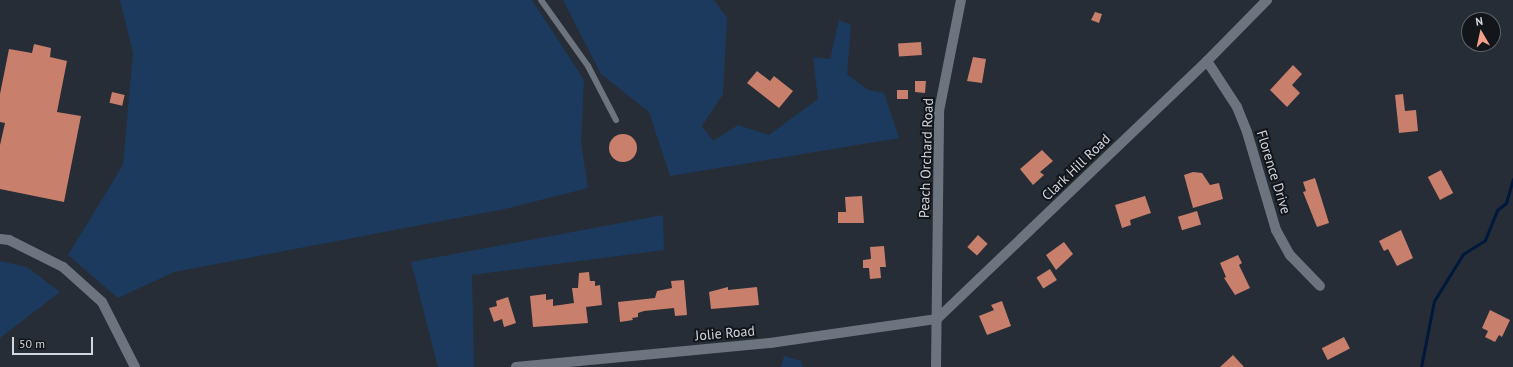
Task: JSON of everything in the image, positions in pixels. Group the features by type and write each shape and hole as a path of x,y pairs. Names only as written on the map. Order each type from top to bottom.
{"street":[{"name":"Peach Orchard Road","path":"937,320 939,112 960,0"},
{"name":"Clark Hill Road","path":"937,320 1207,61 1267,0"},
{"name":"Florence Drive","path":"1207,61 1242,120 1276,230 1290,255 1320,286"},
{"path":"0,239 9,240 63,267 102,302 135,367"},
{"name":"Jolie Road","path":"516,367 770,343 937,320"},
{"path":"936,367 937,320"}],"lane":[{"path":"541,0 588,66 616,120"}],"shaded area":[{"path":"120,0 532,0 584,80 581,142 588,188 505,209 174,272 118,298 68,255 123,165 133,53"},
{"path":"563,0 714,0 727,18 723,94 702,126 713,141 738,125 769,135 818,99 813,57 830,59 839,20 851,25 847,74 868,90 884,93 899,138 670,176 649,112 601,74"},
{"path":"663,215 664,250 472,275 474,367 438,367 411,262"},
{"path":"0,261 27,267 60,292 0,338"},
{"path":"784,356 801,361 803,367 781,367"}],"building":[{"path":"1095,12 1102,14 1099,23 1091,20"},
{"path":"921,42 922,55 899,57 898,44"},
{"path":"34,44 51,48 50,57 67,61 57,112 81,116 64,202 0,189 0,145 5,123 0,122 0,94 9,49 32,53"},
{"path":"973,57 986,59 982,83 967,81"},
{"path":"1293,65 1302,74 1292,85 1300,93 1287,107 1270,90"},
{"path":"757,71 770,81 774,76 793,91 779,108 747,83"},
{"path":"915,81 926,81 925,93 915,92"},
{"path":"897,90 908,90 908,99 897,99"},
{"path":"112,92 125,95 122,106 110,103"},
{"path":"1403,94 1405,111 1416,110 1418,131 1399,133 1395,95"},
{"path":"623,134 633,138 637,148 633,158 623,162 613,158 609,148 613,138"},
{"path":"1042,150 1053,161 1040,172 1044,175 1033,185 1020,169"},
{"path":"1441,170 1453,193 1440,200 1428,177"},
{"path":"1193,172 1202,173 1210,185 1219,183 1223,199 1193,208 1184,175"},
{"path":"1315,178 1329,223 1317,227 1303,192 1306,191 1303,182"},
{"path":"862,196 864,223 838,223 838,212 846,212 845,197"},
{"path":"1145,196 1151,213 1130,220 1131,225 1122,228 1115,205"},
{"path":"1197,211 1201,224 1182,230 1178,217"},
{"path":"1401,230 1413,258 1397,266 1388,249 1384,251 1379,241"},
{"path":"978,235 988,244 977,256 967,247"},
{"path":"1064,242 1073,254 1056,270 1046,255"},
{"path":"884,246 886,267 880,267 881,278 870,279 869,268 863,268 863,260 871,259 870,247"},
{"path":"1238,255 1242,263 1239,265 1250,288 1235,295 1224,278 1226,277 1220,263"},
{"path":"1050,269 1057,280 1043,289 1036,277"},
{"path":"589,272 590,281 595,281 595,286 600,285 602,305 586,307 588,323 533,327 530,296 546,294 546,300 553,299 553,306 574,303 572,288 578,288 579,273"},
{"path":"684,280 687,315 675,316 674,308 644,311 638,313 638,317 632,318 633,320 620,322 618,302 655,298 657,291 672,288 671,281"},
{"path":"728,287 728,290 757,287 759,305 711,309 709,292"},
{"path":"508,297 516,323 504,327 502,319 494,322 489,308 497,306 496,301"},
{"path":"1002,301 1011,326 987,335 979,316 994,310 991,305"},
{"path":"1490,310 1510,320 1502,337 1499,335 1495,342 1485,337 1488,331 1482,328"},
{"path":"1344,337 1350,349 1328,360 1322,348"},
{"path":"1233,355 1244,367 1220,367"}],"waterway":[{"path":"1421,367 1434,301 1463,254 1485,240 1497,210 1506,203 1513,179"}]}
